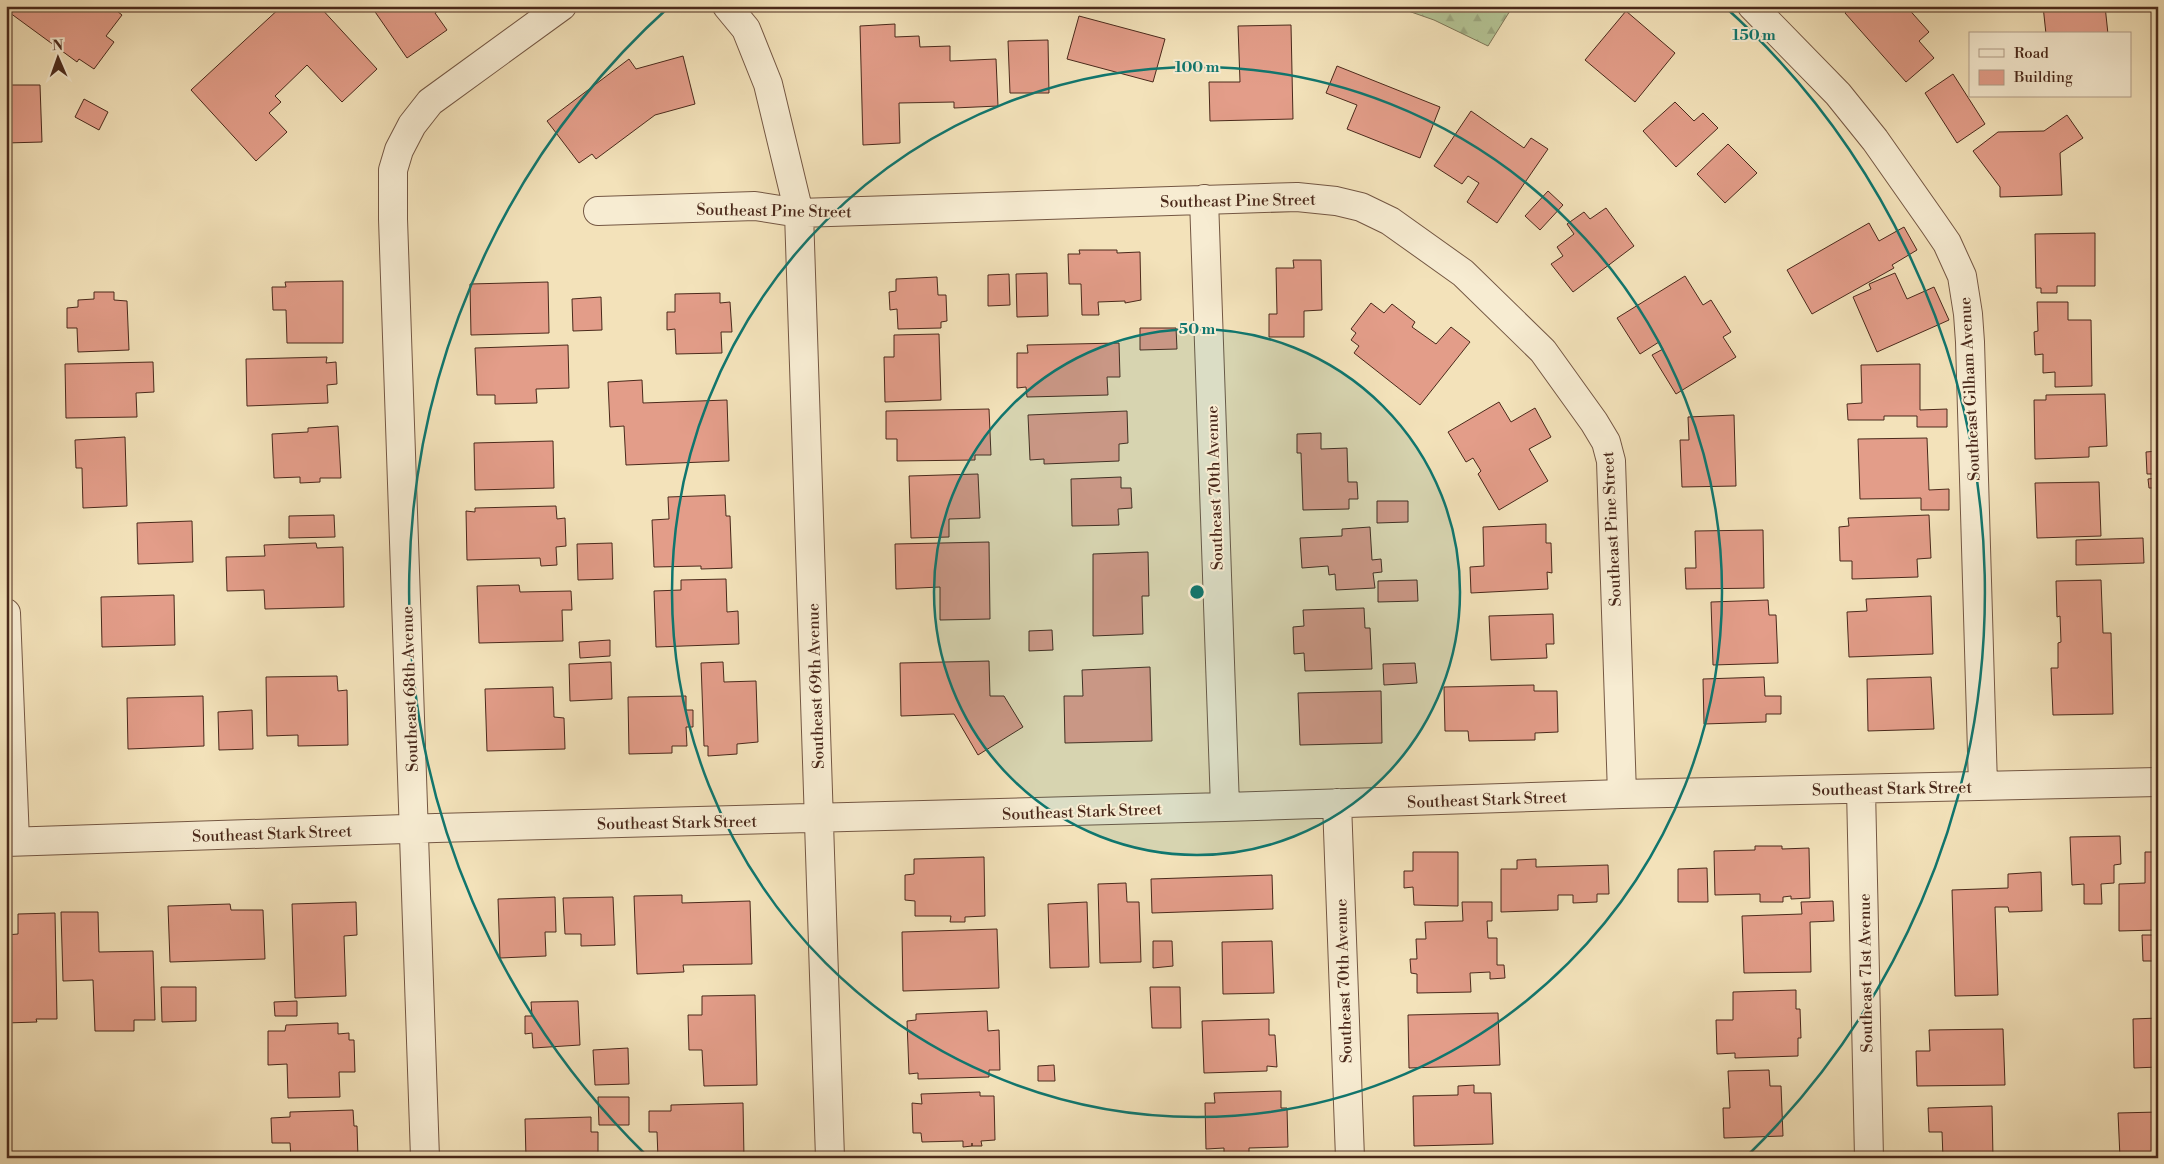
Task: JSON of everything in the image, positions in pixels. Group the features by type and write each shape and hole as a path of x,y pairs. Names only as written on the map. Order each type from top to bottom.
{"street":[{"name":"Southeast 68th Avenue","path":"425,1158 393,220 393,170 399,150 412,125 430,102 562,6"},
{"name":"Southeast 69th Avenue","path":"727,6 746,29 768,84 798,214 820,818 830,1158"},
{"name":"Southeast Gilham Avenue","path":"1752,6 1838,94 1875,140 1947,244 1962,276 1969,333 1983,786"},
{"name":"Southeast Pine Street","path":"598,210 755,206 798,214 1297,197 1336,200 1361,207 1390,221 1470,279 1543,351 1594,422 1606,442 1610,462 1622,794"},
{"name":"Southeast 70th Avenue","path":"1204,199 1225,807"},
{"path":"6,613 11,842"},
{"name":"Southeast Stark Street","path":"11,842 1337,804 1622,794 2158,782"},
{"name":"Southeast 71st Avenue","path":"1860,789 1869,1158"},
{"name":"Southeast 70th Avenue","path":"1337,804 1350,1158"}],"green space":[{"path":"1394,6 1513,6 1488,46 1434,20"}],"building":[{"path":"6,6 121,6 117,11 122,15 106,36 114,42 94,69 79,59 77,62 6,10"},
{"path":"282,6 319,6 377,69 342,102 307,65 275,96 281,102 269,113 287,132 256,161 191,90"},
{"path":"371,6 445,6 435,13 447,30 407,58"},
{"path":"1852,6 1906,6 1929,32 1919,41 1934,58 1906,82 1845,13"},
{"path":"2043,6 2105,6 2108,32 2046,32"},
{"path":"1626,11 1675,53 1635,102 1585,60"},
{"path":"1079,16 1165,39 1153,82 1067,59"},
{"path":"895,24 895,37 919,36 920,47 950,46 950,61 996,59 998,106 954,108 954,102 899,103 900,143 863,145 860,26"},
{"path":"1291,25 1293,119 1210,121 1209,82 1240,82 1238,26"},
{"path":"1048,40 1049,93 1010,93 1008,41"},
{"path":"683,56 695,104 655,115 596,159 592,154 579,163 547,121 629,59 636,69"},
{"path":"1337,66 1440,107 1420,158 1347,129 1357,105 1326,93"},
{"path":"1953,74 1985,124 1957,143 1925,93"},
{"path":"6,85 40,85 42,142 6,143"},
{"path":"84,99 108,112 99,130 75,117"},
{"path":"1675,102 1694,121 1703,113 1718,128 1676,167 1643,131"},
{"path":"1471,111 1524,148 1531,138 1548,149 1497,223 1467,202 1479,183 1468,176 1462,184 1434,166"},
{"path":"2067,115 2083,138 2060,153 2062,195 2000,197 2000,187 1973,151 1998,132 2044,131"},
{"path":"1728,144 1757,173 1725,203 1697,174"},
{"path":"1548,191 1563,205 1540,230 1525,216"},
{"path":"1606,208 1634,246 1573,292 1551,264 1563,256 1557,247 1574,234 1567,224 1584,212 1590,219"},
{"path":"1869,223 1879,241 1904,227 1917,250 1892,265 1894,268 1812,314 1787,270"},
{"path":"2095,233 2095,286 2057,286 2057,293 2041,293 2041,288 2036,288 2035,234"},
{"path":"1079,250 1117,250 1117,253 1140,252 1141,300 1125,303 1125,301 1098,302 1099,315 1082,315 1081,284 1069,284 1068,254 1080,254"},
{"path":"1293,260 1321,260 1322,310 1304,311 1304,337 1269,337 1269,314 1277,314 1276,268 1294,268"},
{"path":"1047,273 1048,316 1017,317 1016,274"},
{"path":"1895,273 1907,299 1934,287 1949,320 1877,352 1853,297 1871,289 1869,284"},
{"path":"1009,274 1010,305 988,306 988,275"},
{"path":"1685,276 1703,305 1711,300 1731,332 1723,337 1736,357 1676,394 1652,355 1663,349 1659,342 1640,354 1617,318"},
{"path":"937,277 938,295 946,295 947,321 941,322 941,328 898,329 897,309 890,310 889,292 896,291 896,279"},
{"path":"343,281 343,343 287,343 286,310 273,310 272,287 286,287 285,282"},
{"path":"548,282 549,333 471,335 470,284"},
{"path":"94,292 114,292 114,300 127,301 129,350 78,352 77,328 67,328 67,308 78,307 78,300 94,299"},
{"path":"720,293 720,303 730,302 732,332 721,332 722,353 676,354 675,329 667,330 667,312 675,312 675,294"},
{"path":"601,297 602,330 573,331 572,299"},
{"path":"2037,302 2068,302 2068,320 2091,320 2092,386 2055,387 2055,372 2043,373 2043,354 2035,355 2034,332 2038,331"},
{"path":"1371,303 1384,313 1392,304 1415,322 1412,327 1436,344 1451,327 1470,342 1420,405 1354,353 1359,346 1351,340 1356,333 1351,329"},
{"path":"1140,328 1176,328 1177,349 1140,350"},
{"path":"939,334 941,400 885,402 884,357 894,357 894,335"},
{"path":"1119,343 1120,377 1107,377 1108,395 1027,397 1026,387 1017,388 1017,353 1028,353 1027,345"},
{"path":"568,345 569,388 536,389 537,403 495,404 495,395 477,395 475,348"},
{"path":"327,357 326,363 336,362 337,384 327,385 328,403 247,406 246,359"},
{"path":"153,362 154,392 136,393 137,417 66,418 65,364"},
{"path":"1920,364 1920,410 1947,409 1947,427 1917,427 1917,416 1884,416 1884,420 1848,420 1847,404 1862,403 1861,365"},
{"path":"642,380 643,403 727,400 729,461 626,465 624,426 610,427 608,382"},
{"path":"2105,394 2107,446 2089,447 2089,457 2035,459 2034,400 2046,400 2046,395"},
{"path":"1499,402 1511,422 1535,408 1551,437 1529,449 1548,481 1499,510 1478,474 1481,471 1473,458 1466,462 1448,432"},
{"path":"989,409 991,455 975,455 975,460 897,461 897,439 886,439 886,411"},
{"path":"1127,411 1128,443 1119,444 1119,461 1044,464 1044,459 1030,460 1028,415"},
{"path":"1734,415 1736,486 1682,487 1680,440 1689,440 1688,417"},
{"path":"338,426 341,478 320,478 320,482 300,483 300,477 274,478 272,434 308,432 308,428"},
{"path":"1321,433 1321,449 1347,448 1348,482 1357,482 1358,499 1349,499 1349,509 1303,510 1301,453 1297,453 1297,434"},
{"path":"125,437 127,506 83,508 82,468 76,468 75,440"},
{"path":"1927,438 1929,490 1949,489 1949,510 1921,510 1921,498 1860,499 1858,439"},
{"path":"553,441 554,488 475,490 474,443"},
{"path":"2158,451 2158,474 2147,474 2146,452"},
{"path":"978,474 980,518 949,519 949,537 911,538 909,476"},
{"path":"1121,477 1121,488 1131,488 1132,508 1118,509 1119,525 1072,526 1071,479"},
{"path":"2158,478 2158,488 2149,488 2148,479"},
{"path":"2099,482 2101,536 2037,538 2035,483"},
{"path":"725,495 726,516 730,516 732,568 701,569 701,566 654,567 652,520 669,519 668,497"},
{"path":"1377,501 1408,501 1408,522 1377,523"},
{"path":"556,506 557,519 565,518 566,546 556,547 557,565 541,566 540,558 467,560 466,511 475,512 475,508"},
{"path":"334,515 335,537 289,538 289,516"},
{"path":"1929,515 1931,558 1917,559 1918,577 1852,579 1852,561 1840,561 1839,527 1849,526 1848,518"},
{"path":"192,521 193,562 138,564 137,523"},
{"path":"1546,524 1546,543 1551,543 1552,573 1547,572 1548,589 1471,593 1470,567 1484,566 1483,527"},
{"path":"1370,527 1372,560 1381,559 1382,572 1373,573 1375,588 1336,590 1335,574 1329,575 1328,566 1302,568 1300,538 1342,536 1342,529"},
{"path":"1763,530 1764,588 1686,589 1685,568 1696,568 1695,531"},
{"path":"2143,538 2144,563 2076,565 2076,540"},
{"path":"989,542 990,619 940,620 940,587 896,589 895,544"},
{"path":"316,543 317,548 343,547 344,607 265,609 264,590 227,591 226,557 265,556 264,545"},
{"path":"612,543 613,579 578,580 577,544"},
{"path":"1148,552 1149,596 1142,596 1143,634 1093,636 1093,554"},
{"path":"726,579 727,612 738,611 739,644 656,647 654,591 681,590 681,580"},
{"path":"1417,580 1418,601 1378,602 1378,581"},
{"path":"2101,580 2103,633 2111,633 2113,714 2053,715 2051,668 2058,668 2058,643 2061,642 2060,616 2057,617 2056,581"},
{"path":"519,585 520,592 571,591 572,610 562,610 563,641 479,643 477,586"},
{"path":"174,595 175,645 102,647 101,597"},
{"path":"1931,596 1933,654 1849,657 1847,612 1867,611 1866,599"},
{"path":"1768,600 1769,615 1776,615 1778,663 1713,665 1711,602"},
{"path":"1364,608 1365,628 1370,628 1372,669 1305,671 1304,653 1294,654 1293,627 1304,626 1303,610"},
{"path":"1553,614 1554,644 1546,644 1547,658 1491,660 1489,616"},
{"path":"1052,630 1053,650 1029,651 1029,631"},
{"path":"610,640 610,656 580,658 579,642"},
{"path":"989,661 990,696 1004,696 1023,727 978,755 954,714 901,716 900,663"},
{"path":"611,662 612,699 570,701 569,664"},
{"path":"723,662 724,682 756,681 758,742 737,744 737,754 708,756 708,746 704,746 701,663"},
{"path":"1415,663 1417,683 1384,685 1383,664"},
{"path":"1150,667 1152,741 1065,743 1064,696 1083,696 1082,670"},
{"path":"337,676 338,691 347,690 348,745 298,746 298,735 267,736 266,677"},
{"path":"1764,677 1765,696 1781,696 1781,714 1766,714 1766,722 1704,724 1703,679"},
{"path":"1931,677 1934,729 1868,731 1867,679"},
{"path":"1534,685 1534,691 1557,691 1558,732 1535,733 1535,740 1469,741 1468,731 1445,731 1444,687"},
{"path":"553,687 554,717 564,718 565,749 487,751 485,689"},
{"path":"1381,691 1382,743 1300,745 1298,693"},
{"path":"203,696 204,746 128,749 127,698"},
{"path":"686,696 686,710 693,710 693,727 686,727 687,746 672,746 672,753 629,754 628,697"},
{"path":"252,710 253,749 219,750 218,712"},
{"path":"2120,836 2121,864 2114,865 2114,883 2101,884 2102,904 2084,904 2084,884 2072,885 2070,837"},
{"path":"1755,846 1782,846 1782,849 1809,848 1810,898 1791,899 1791,896 1783,897 1783,902 1760,902 1760,894 1715,895 1714,851 1755,850"},
{"path":"1413,852 1458,852 1458,906 1414,905 1413,887 1404,888 1404,871 1413,871"},
{"path":"2145,852 2158,852 2157,930 2119,931 2119,884 2145,883"},
{"path":"984,857 985,916 965,917 965,922 950,922 951,916 915,916 915,901 905,900 905,875 914,874 914,859"},
{"path":"1536,859 1536,867 1608,865 1609,894 1597,894 1597,902 1573,903 1573,895 1558,895 1558,910 1501,912 1501,869 1517,869 1517,860"},
{"path":"1707,868 1708,902 1678,902 1678,869"},
{"path":"2041,872 2042,911 2009,912 2008,907 1995,907 1998,995 1955,996 1952,890 2008,888 2008,874"},
{"path":"1272,875 1273,909 1152,913 1151,879"},
{"path":"1126,883 1127,902 1139,902 1141,962 1100,963 1098,884"},
{"path":"682,895 682,903 750,901 752,964 683,965 684,972 637,974 634,896"},
{"path":"555,897 556,932 545,932 546,956 500,958 498,899"},
{"path":"613,897 615,945 581,946 581,934 565,934 563,898"},
{"path":"1833,901 1834,921 1810,922 1811,972 1744,973 1742,916 1802,914 1801,902"},
{"path":"356,902 357,935 344,936 346,996 295,998 292,904"},
{"path":"1087,902 1089,967 1050,968 1048,904"},
{"path":"1462,902 1492,902 1492,921 1487,921 1488,938 1497,938 1497,965 1504,965 1505,978 1490,979 1490,972 1470,973 1471,992 1417,993 1417,974 1411,973 1410,959 1417,959 1416,939 1426,939 1425,922 1463,921"},
{"path":"230,904 231,910 263,910 265,959 170,962 168,906"},
{"path":"61,912 98,912 99,952 153,951 155,1020 134,1020 134,1031 95,1031 93,980 63,981"},
{"path":"55,913 57,1019 36,1019 37,1022 6,1023 6,935 18,934 18,914"},
{"path":"997,929 999,988 903,991 902,932"},
{"path":"2142,935 2158,935 2158,961 2143,961"},
{"path":"1153,941 1172,941 1173,966 1153,968"},
{"path":"1272,941 1274,993 1223,994 1222,942"},
{"path":"161,987 196,987 196,1021 162,1022"},
{"path":"1150,987 1180,987 1181,1028 1152,1028"},
{"path":"1796,990 1796,1009 1800,1009 1801,1038 1798,1038 1798,1056 1735,1058 1735,1053 1717,1054 1716,1020 1733,1020 1733,992"},
{"path":"755,995 757,1085 704,1086 702,1050 689,1050 688,1015 702,1015 702,996"},
{"path":"297,1001 297,1016 275,1016 274,1002"},
{"path":"578,1001 580,1045 533,1048 532,1033 525,1034 525,1016 532,1016 531,1002"},
{"path":"987,1011 988,1031 999,1030 1000,1070 989,1070 989,1077 918,1079 918,1073 909,1074 907,1021 916,1020 916,1014"},
{"path":"1498,1013 1500,1065 1409,1068 1408,1015"},
{"path":"2158,1018 2158,1067 2134,1068 2133,1019"},
{"path":"1269,1019 1269,1035 1275,1035 1277,1067 1267,1066 1267,1071 1204,1073 1202,1021"},
{"path":"338,1023 338,1034 349,1033 349,1040 354,1040 355,1072 339,1072 340,1097 288,1098 287,1064 268,1065 268,1031 285,1031 286,1025"},
{"path":"2003,1029 2005,1085 1917,1086 1916,1051 1930,1051 1929,1030"},
{"path":"628,1048 629,1084 595,1085 593,1050"},
{"path":"1054,1065 1055,1081 1038,1081 1038,1066"},
{"path":"1769,1070 1770,1086 1781,1086 1783,1136 1724,1138 1723,1108 1730,1108 1728,1071"},
{"path":"1474,1085 1474,1093 1491,1093 1493,1144 1414,1146 1413,1096 1458,1095 1458,1086"},
{"path":"1281,1091 1281,1108 1287,1108 1288,1147 1249,1148 1249,1154 1224,1154 1224,1148 1206,1149 1205,1103 1215,1103 1214,1093"},
{"path":"980,1092 980,1096 994,1096 995,1140 981,1141 982,1146 963,1147 963,1141 922,1142 921,1133 913,1133 912,1103 922,1104 921,1094"},
{"path":"598,1097 629,1097 629,1125 599,1125"},
{"path":"743,1103 744,1158 658,1158 657,1132 649,1132 649,1111 671,1111 671,1105"},
{"path":"1992,1106 1993,1158 1943,1158 1942,1132 1929,1132 1928,1108"},
{"path":"353,1110 354,1126 357,1126 358,1157 291,1158 290,1143 272,1143 271,1118 290,1117 290,1112"},
{"path":"2158,1112 2158,1158 2120,1158 2118,1113"},
{"path":"591,1117 591,1132 598,1132 598,1158 526,1158 525,1119"},
{"path":"1738,1156 1789,1156 1789,1158 1738,1158"}]}
